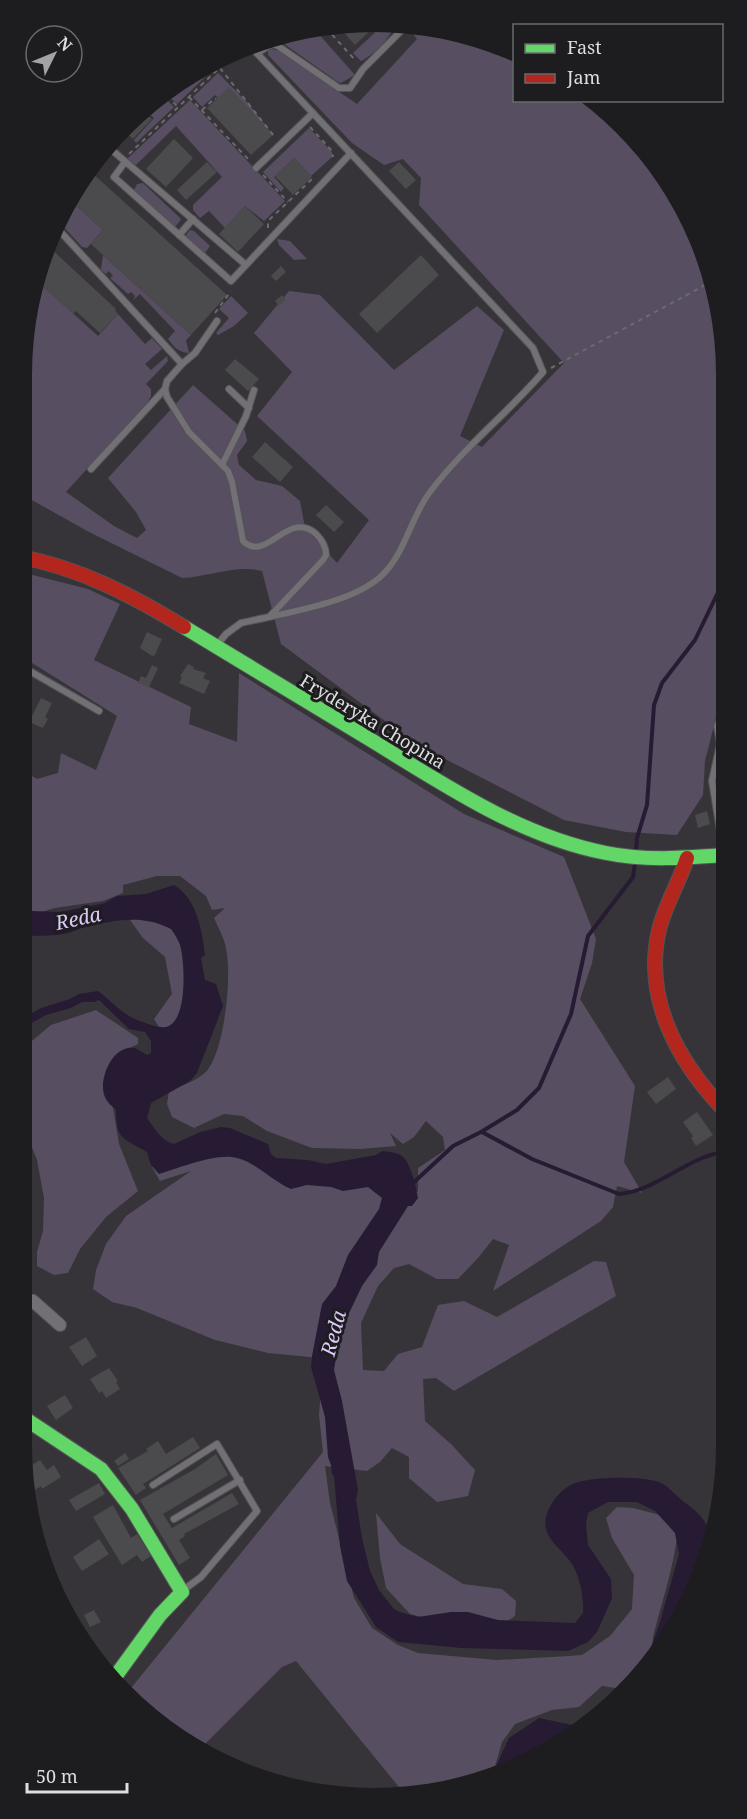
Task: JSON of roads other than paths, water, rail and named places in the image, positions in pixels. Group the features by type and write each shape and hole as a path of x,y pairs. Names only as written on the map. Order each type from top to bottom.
{"street":[{"name":"Fryderyka Chopina","path":"31,558 95,578 141,601 442,784 510,820 572,844 607,853 687,858 716,856"},
{"path":"687,858 682,875 665,908 660,924 654,975 661,1012 686,1062 716,1100"},
{"path":"31,1302 33,1301 60,1325"},
{"path":"31,1423 101,1469 132,1509 182,1592 160,1615 118,1673"}],"lane":[{"path":"277,46 339,88 345,89 350,88 363,69 400,32"},
{"path":"216,646 226,634 241,623 358,592 380,578 398,555 429,493 478,438 522,397 543,372 533,348 257,53"},
{"path":"256,168 313,113"},
{"path":"113,151 246,265"},
{"path":"125,162 114,177 231,281 351,153"},
{"path":"179,235 193,219"},
{"path":"62,233 182,364"},
{"path":"217,321 195,353 167,381 165,389 167,397 180,421 228,471 242,537 246,544 253,547 263,546 285,531 301,527 315,533 326,549 323,560 271,616"},
{"path":"91,469 165,389"},
{"path":"229,389 249,408"},
{"path":"222,465 249,408 254,390"},
{"path":"31,672 99,711"},
{"path":"716,762 712,781 716,806"},
{"path":"153,1485 217,1444 257,1510 201,1577 182,1592"},
{"path":"174,1519 240,1480"}],"water":[{"name":"Reda","path":"174,885 188,898 197,916 202,935 205,955 201,958 205,980 216,984 223,1006 197,1073 190,1081 151,1103 147,1118 159,1134 174,1144 200,1132 221,1127 230,1128 268,1144 271,1154 276,1158 308,1160 326,1164 376,1155 382,1151 393,1152 405,1159 413,1176 418,1198 412,1206 408,1206 379,1252 377,1265 362,1286 340,1332 334,1370 358,1490 356,1500 362,1538 370,1571 379,1590 394,1609 418,1617 468,1612 498,1620 575,1623 583,1613 581,1588 572,1564 553,1542 546,1529 545,1522 551,1505 564,1489 581,1481 616,1478 651,1480 669,1488 693,1509 706,1524 680,1597 652,1644 679,1554 675,1533 655,1511 637,1502 608,1502 588,1513 586,1524 588,1545 611,1579 612,1598 597,1632 588,1642 568,1651 461,1648 398,1642 376,1627 347,1581 340,1546 334,1476 328,1457 325,1417 311,1367 322,1304 336,1286 348,1255 379,1209 382,1198 368,1187 343,1191 331,1187 307,1185 291,1189 244,1160 229,1157 198,1162 159,1174 151,1165 147,1152 119,1133 116,1110 103,1092 108,1066 119,1052 126,1048 134,1048 147,1055 151,1053 151,1041 145,1032 129,1029 99,1000 82,1002 71,1008 46,1015 31,1023 31,1014 41,1008 79,994 98,991 123,1012 137,1020 162,1027 173,1023 181,1003 184,977 180,945 171,929 150,921 129,920 96,924 63,934 31,936 31,911 60,912 105,903 117,896 146,894"},
{"path":"539,1718 571,1725 525,1752 497,1764 509,1738"}],"waterway":[{"path":"636,852 637,838 647,805 654,705 662,683 695,640 716,597"},
{"path":"412,1184 453,1146 517,1110 539,1088 571,1014 588,936 633,877 635,863"},
{"path":"482,1132 532,1159 619,1194 641,1189 716,1153"}]}
